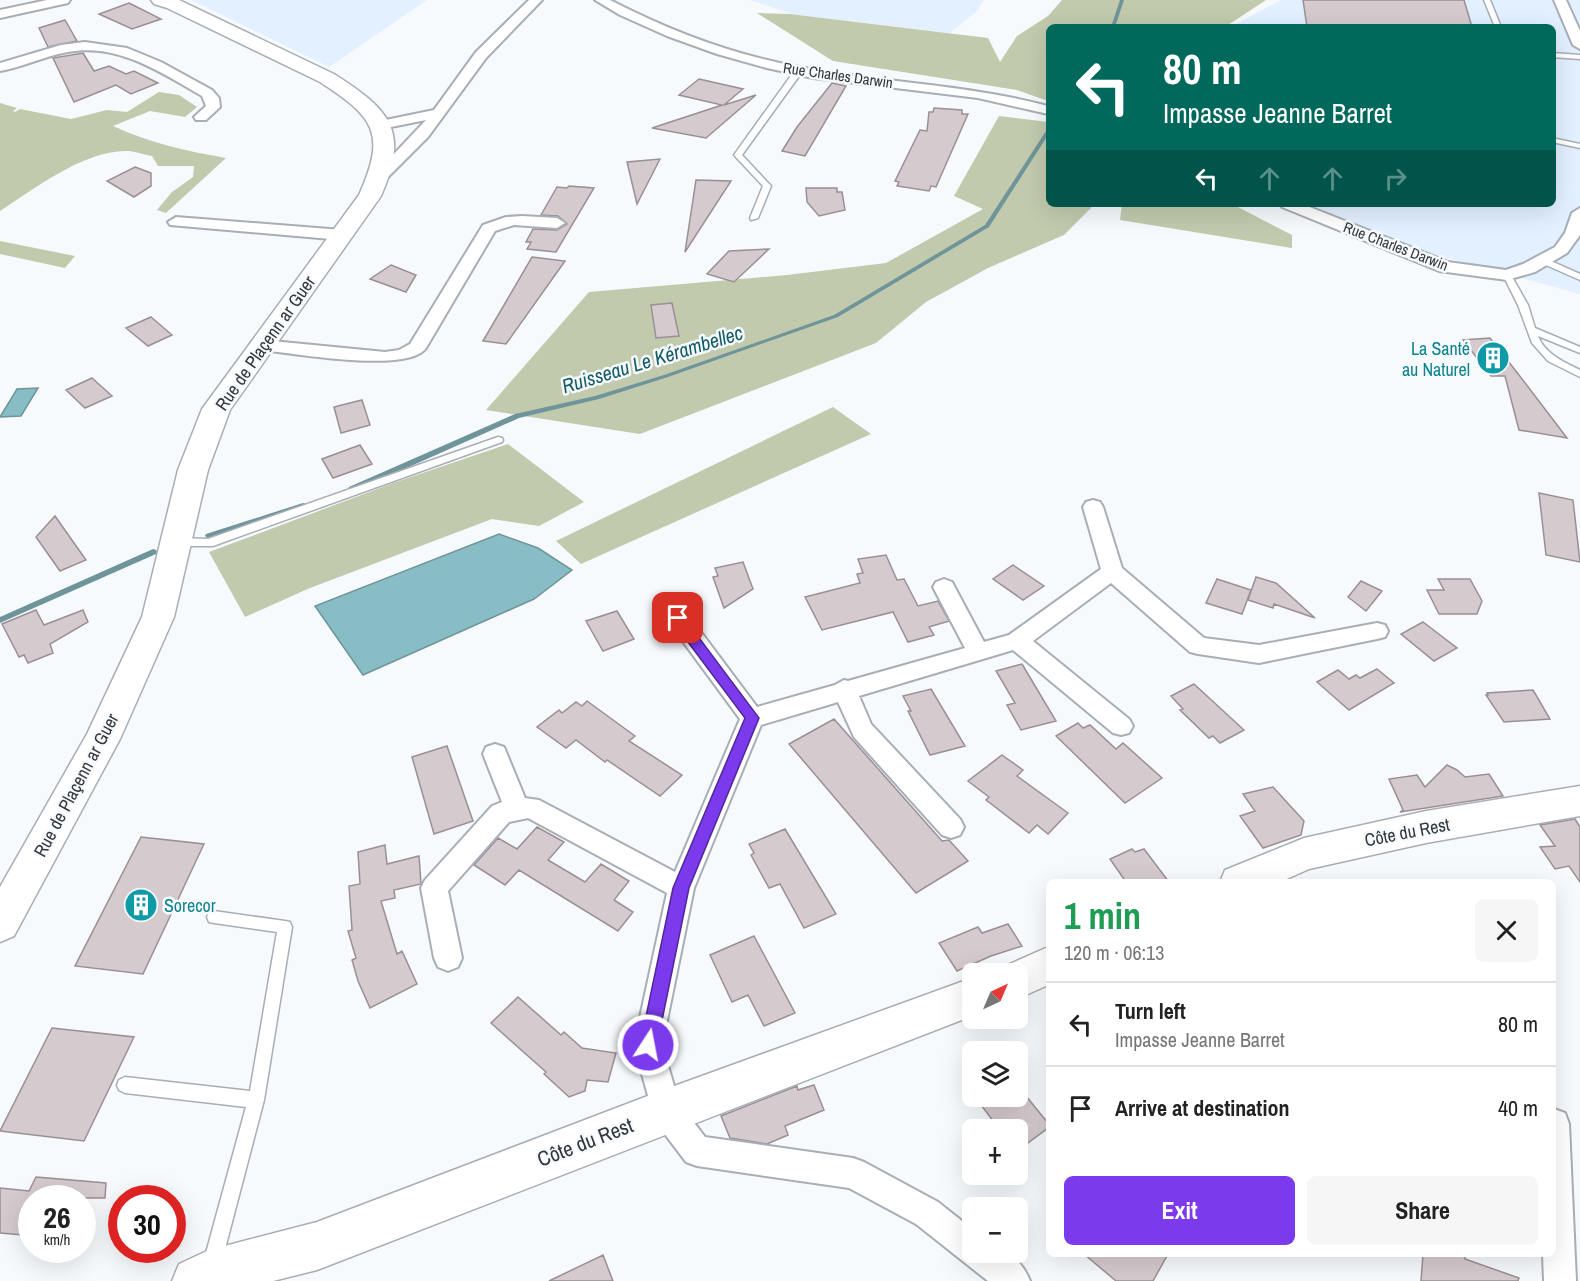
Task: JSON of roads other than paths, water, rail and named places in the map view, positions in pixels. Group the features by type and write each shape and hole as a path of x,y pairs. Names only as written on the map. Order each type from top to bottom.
{"main road":[{"path":"169,1 327,78 365,104 381,125"},
{"name":"Rue de Plaçenn ar Guer","path":"0,924 76,790 158,617 193,470 216,409 370,196 381,176 386,144 381,125"},
{"name":"Côte du Rest","path":"1246,879 1304,854 1426,827 1580,801"},
{"path":"1028,975 1046,967"},
{"name":"Côte du Rest","path":"205,1279 317,1246 666,1111 962,1001"}],"street":[{"path":"0,14 78,0"},
{"path":"381,176 423,134 481,55 536,0"},
{"name":"Rue Charles Darwin","path":"601,0 655,27 730,55 798,72 943,88 1046,110"},
{"path":"1560,0 1580,45"},
{"path":"0,67 72,47 100,45 117,48 207,93 212,98 213,107 201,117"},
{"path":"381,125 439,113"},
{"name":"Rue Charles Darwin","path":"1295,207 1445,267 1507,274"},
{"path":"1507,274 1528,268 1560,250 1573,234 1580,213"},
{"path":"262,345 386,357 403,355 417,348 489,228 516,219 557,223"},
{"path":"177,222 342,235"},
{"path":"1093,507 1112,572 1198,646 1259,654 1377,631"},
{"path":"962,1241 927,1213 853,1173 697,1151 666,1111 648,1045 681,888 752,718 844,689 1017,641 1112,572"},
{"path":"944,587 978,651"},
{"path":"678,618 752,718"},
{"path":"1017,641 1121,726"},
{"path":"844,689 862,730 951,827"},
{"path":"495,754 518,810"},
{"path":"448,958 434,888 501,813 530,807 681,888"},
{"path":"1556,1176 1560,1281"},
{"path":"991,1263 1014,1281"}],"lane":[{"path":"1487,0 1497,24"},
{"path":"1491,9 1500,10"},
{"path":"1556,55 1580,57"},
{"path":"754,218 767,186 738,155 798,72"},
{"path":"1556,141 1580,146"},
{"path":"1542,260 1580,277"},
{"path":"1507,274 1523,305 1535,341 1551,359 1580,374"},
{"path":"1532,330 1580,350"},
{"path":"177,542 209,543 498,440"},
{"path":"205,1279 256,1100 285,927 214,917"},
{"path":"125,1085 256,1100"}],"water":[{"path":"38,388 21,416 0,417 17,389"},
{"path":"499,534 538,548 572,570 534,599 363,675 315,606"}],"waterway":[{"name":"Ruisseau Le Kérambellec","path":"1114,24 1122,0"},
{"name":"Ruisseau Le Kérambellec","path":"352,489 517,416 597,398 836,316 987,226 1046,135"},
{"name":"Ruisseau Le Kérambellec","path":"209,536 303,506"},
{"name":"Ruisseau Le Kérambellec","path":"0,620 153,552"}],"place":[{"name":"La Santé au Naturel","path":"1493,358"},
{"name":"Sorecor","path":"141,905"}]}
